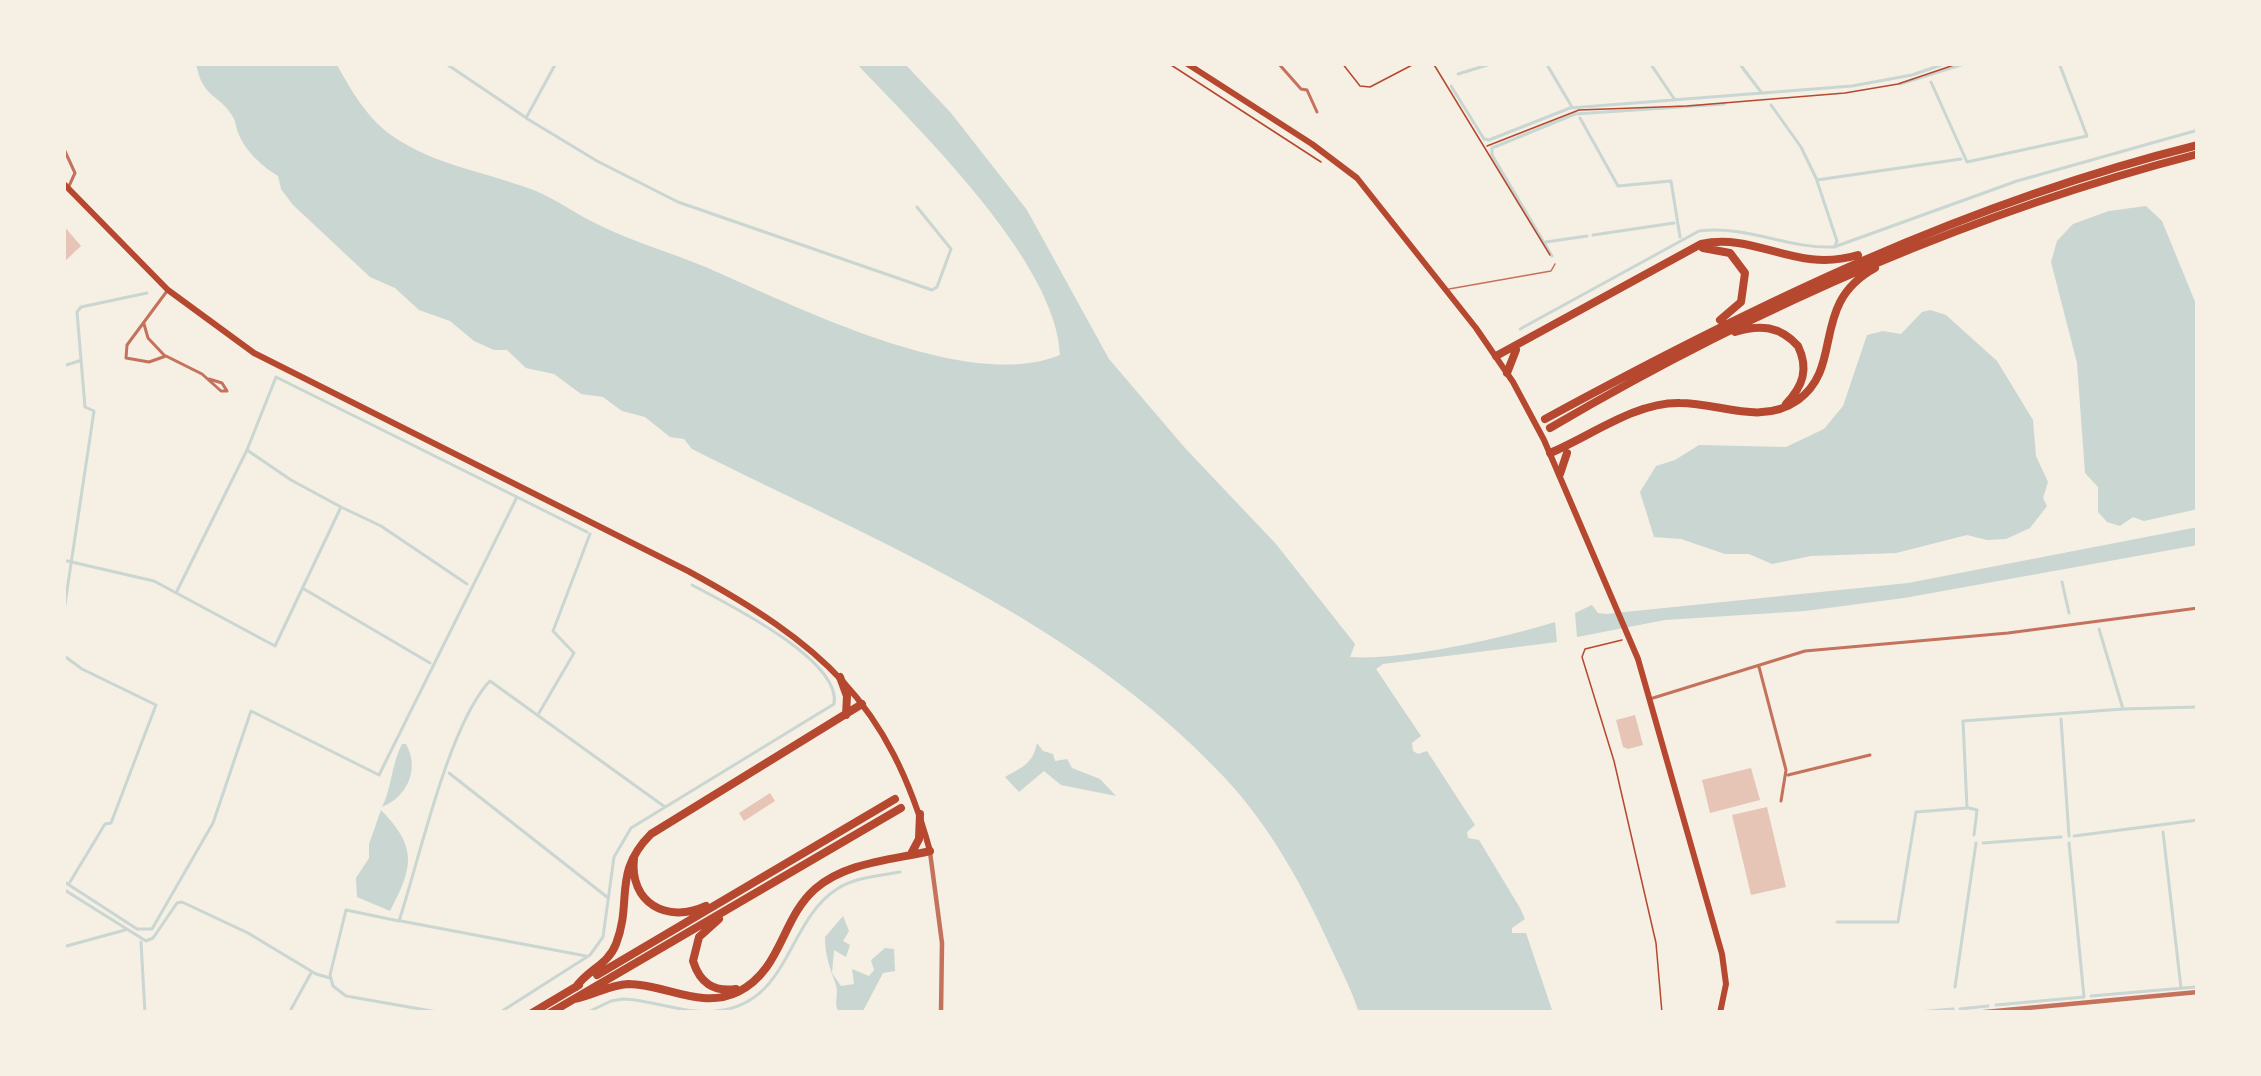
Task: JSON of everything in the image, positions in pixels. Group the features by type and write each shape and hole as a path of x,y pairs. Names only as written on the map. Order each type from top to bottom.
{"highway":[{"path":"1547,424 1695,342 1883,250 2009,202 2198,145"},
{"path":"1695,342 1902,252 2048,198 2198,154"},
{"path":"1497,357 1684,252 1723,241 1792,259 1825,262 1883,250"},
{"path":"1684,252 1723,250 1739,262 1745,277 1744,296 1735,309 1699,331 1695,342"},
{"path":"1551,455 1658,404 1696,404 1757,414 1779,410 1806,394 1819,375 1830,325 1843,294 1870,270 1902,252"},
{"path":"1695,342 1704,348 1750,328 1767,327 1788,336 1801,352 1804,368 1798,391 1779,410"},
{"path":"1508,373 1519,346"},
{"path":"1560,474 1568,453 1584,440"},
{"path":"1551,455 1568,453"},
{"path":"840,677 848,697 846,716"},
{"path":"576,987 607,960 616,944 623,880 639,846 687,809 862,704"},
{"path":"532,1013 898,804 550,1013"},
{"path":"911,856 920,834 920,814"},
{"path":"639,846 633,874 647,903 673,913 717,904"},
{"path":"574,999 628,985 719,998 748,985 769,968 797,911 820,884 848,870 930,851"},
{"path":"747,897 708,927 692,955 697,972 711,986 728,990 748,985"}],"main road":[{"path":"1186,63 1344,166 1376,199 1508,373 1560,474 1651,698 1725,967 1720,1013"},
{"path":"65,185 168,290 212,325 288,372 758,610 805,643 862,704 900,764 930,851"}],"street":[{"path":"1277,63 1306,90 1317,112"},
{"path":"63,148 75,173 65,185"},
{"path":"166,356 149,362 126,358 128,345 168,290"},
{"path":"144,321 145,333 166,356 209,380"},
{"path":"1651,698 1805,651 2028,631 2198,608"},
{"path":"1758,665 1786,775 1781,800"},
{"path":"1786,775 1870,754"},
{"path":"930,851 942,943 941,1013"},
{"path":"1975,1013 2198,992"}],"lane":[{"path":"1446,291 1551,272 1556,264"}],"path":[{"path":"1168,63 1323,163"},
{"path":"1342,63 1360,86 1370,87 1417,63"},
{"path":"1433,63 1556,264"},
{"path":"1487,146 1579,110 1845,93 1898,84 1960,63"},
{"path":"1627,635 1585,649 1582,657 1614,761 1656,943 1662,1013"}],"shaded area":[{"path":"196,63 336,63 374,120 408,146 536,191 613,232 830,321 929,354 977,363 1021,364 1060,355 1053,318 1036,279 1010,239 947,160 856,63 904,63 951,113 1027,210 1109,359 1276,544 1355,644 1350,657 1424,652 1555,622 1557,642 1383,664 1376,669 1421,736 1412,743 1413,751 1427,751 1475,825 1467,832 1468,838 1479,840 1520,908 1525,919 1512,933 1526,933 1553,1013 1359,1013 1309,901 1271,836 1224,777 1167,722 1106,673 973,590 692,449 684,439 670,437 645,417 622,411 603,397 581,394 554,374 526,368 507,350 474,341 450,321 419,310 395,288 370,277 293,205 278,176 250,153 228,110 202,83"},
{"path":"2146,206 2162,221 2198,309 2198,509 2144,521 2133,517 2120,526 2107,522 2098,512 2098,487 2085,473 2077,363 2051,262 2057,241 2073,224 2109,211"},
{"path":"1930,310 1946,315 1997,361 2033,420 2036,456 2048,482 2043,498 2047,506 2030,528 2006,539 1967,535 1896,553 1811,556 1772,564 1749,554 1725,554 1681,539 1654,537 1640,492 1656,466 1699,445 1786,447 1824,429 1843,406 1867,335 1901,334"},
{"path":"2198,527 2198,545 1904,598 1805,611 1665,620 1577,637 1575,613 1592,605 1606,614 1908,583"},
{"path":"1037,743 1055,761 1067,759 1072,768 1100,779 1116,796 1061,785 1044,771 1019,792 1005,777 1029,761"},
{"path":"402,744 410,754 411,773 404,790 382,807 388,792"},
{"path":"381,810 401,835 408,858 404,881 390,911 357,897 356,878 369,858"},
{"path":"843,916 849,931 843,941 850,945 846,957 834,950 832,973 825,937"},
{"path":"885,948 894,949 895,971 883,973 862,1013 839,1013 832,973 841,986 854,984 852,969 869,976 874,970 871,960"}],"building":[{"path":"63,225 81,246 63,263"},
{"path":"1635,715 1643,745 1628,749 1623,747 1616,720"},
{"path":"1751,768 1760,800 1710,813 1702,780"},
{"path":"770,793 775,801 744,821 739,813"},
{"path":"1767,807 1786,887 1751,895 1732,815"}],"waterway":[{"path":"445,63 525,117"},
{"path":"556,63 526,118 597,161 678,202 932,290 951,249 917,207"},
{"path":"1458,74 1494,63"},
{"path":"1546,63 1572,107"},
{"path":"1650,63 1675,100"},
{"path":"1739,63 1761,92"},
{"path":"1451,86 1489,140 1570,108 1852,86 1947,63"},
{"path":"1900,84 1967,63"},
{"path":"1931,82 1967,162 2087,136 2059,63"},
{"path":"1552,256 1492,148 1575,114 1724,104"},
{"path":"1771,105 1801,147 1817,180 1961,159"},
{"path":"1580,118 1618,186 1671,181 1680,237"},
{"path":"1520,329 1699,231 1734,231 1834,247 2017,181 2198,130"},
{"path":"1817,181 1835,246"},
{"path":"1593,235 1674,223"},
{"path":"1546,242 1587,236"},
{"path":"63,617 94,411 85,407 77,312 81,307 147,293"},
{"path":"63,366 79,361"},
{"path":"63,560 154,581 275,646 341,507 247,450 276,377 517,497 379,775 251,711 213,823 152,929 137,929 63,881"},
{"path":"177,591 247,450"},
{"path":"519,498 587,532"},
{"path":"343,508 381,526 467,584"},
{"path":"539,713 574,653 553,631 590,534"},
{"path":"2062,582 2069,613"},
{"path":"499,1013 590,955 603,937 614,857 631,828 834,704 832,687 802,652 692,585"},
{"path":"304,589 430,663"},
{"path":"1837,922 1898,922 1916,812 1967,808 1963,721 2123,709 2099,629"},
{"path":"63,655 156,705 111,823 105,824 70,882"},
{"path":"443,1013 346,996 333,986 330,975 346,910 399,921 447,763 473,705 490,681 665,807"},
{"path":"2123,709 2198,707"},
{"path":"2061,719 2069,836"},
{"path":"449,773 607,897"},
{"path":"1969,808 1977,810 1974,835"},
{"path":"2074,836 2198,820"},
{"path":"2163,832 2181,988"},
{"path":"1983,843 2061,837"},
{"path":"1955,987 1976,843"},
{"path":"2069,843 2084,997"},
{"path":"586,1013 623,999 705,1012 741,1005 774,978 820,903 844,885 900,872"},
{"path":"63,889 146,941 182,902 330,978"},
{"path":"401,921 586,956"},
{"path":"63,947 125,930"},
{"path":"141,942 145,1013"},
{"path":"289,1013 311,973"},
{"path":"2091,996 2195,987"},
{"path":"1996,1005 2084,997"},
{"path":"1960,1009 1988,1006"},
{"path":"1907,1013 1953,1009"}]}
